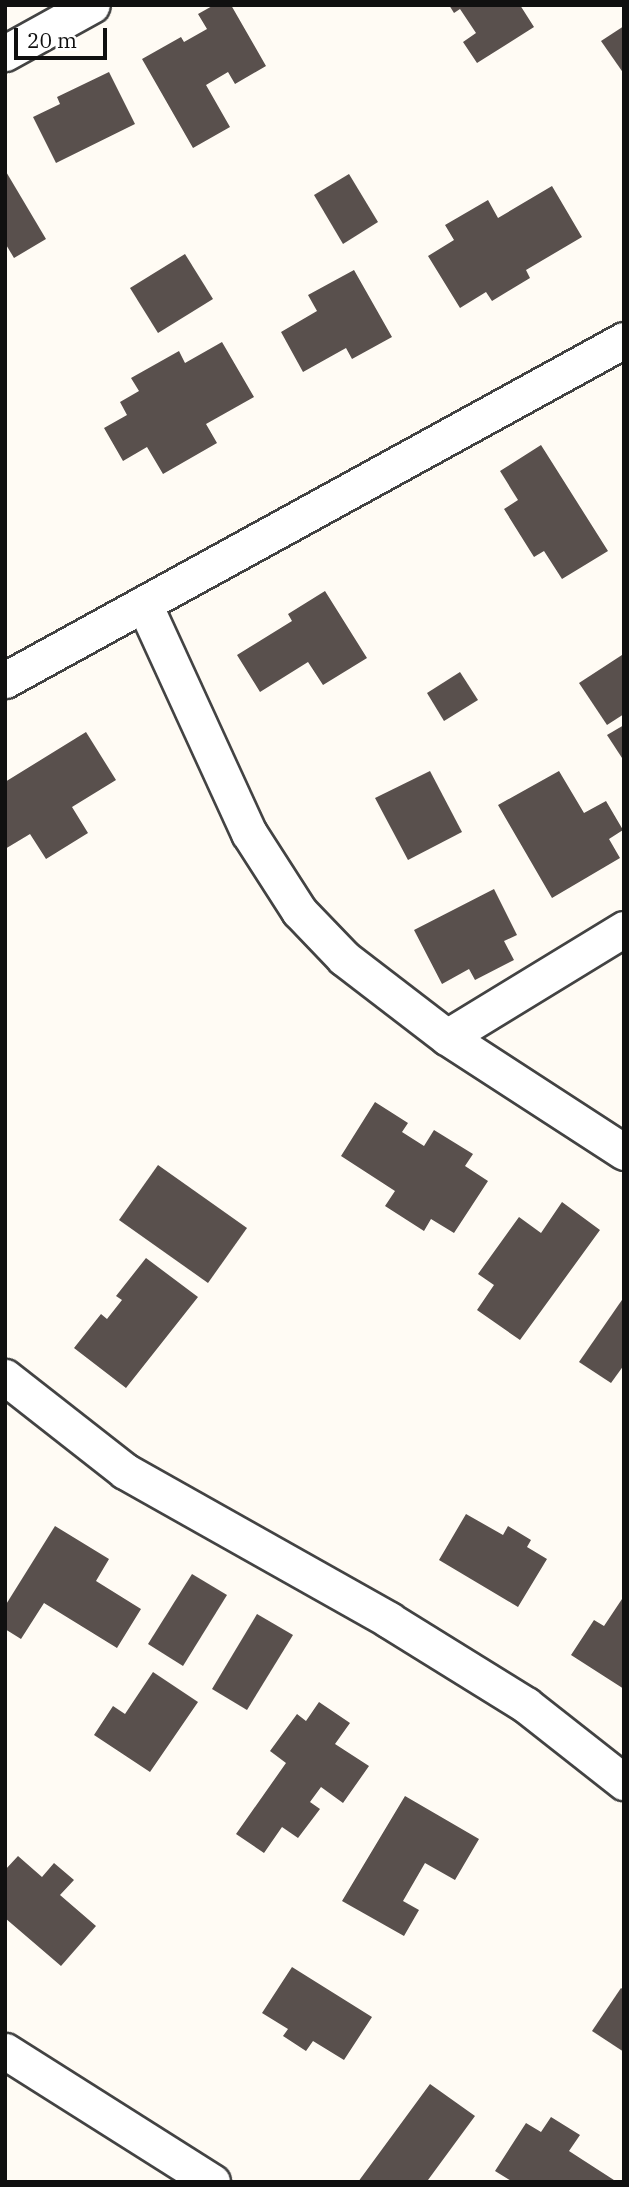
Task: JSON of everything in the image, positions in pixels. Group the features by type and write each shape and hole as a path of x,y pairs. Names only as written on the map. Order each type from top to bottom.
{"street":[{"path":"5,53 92,5"},
{"path":"5,680 624,340"},
{"path":"144,604 249,833 299,911 344,958 447,1037 624,1152"},
{"path":"447,1037 624,929"},
{"path":"5,1377 125,1471 480,1676 526,1705 624,1782"},
{"path":"5,2051 212,2182"}],"building":[{"path":"214,5 231,5 266,66 235,84 228,72 206,85 230,127 193,148 142,59 181,37 184,42 207,29 198,14"},
{"path":"449,5 520,5 534,27 477,63 463,42 476,33 460,9 454,13"},
{"path":"624,26 624,74 601,41"},
{"path":"109,72 135,124 56,163 33,117 60,104 57,97"},
{"path":"5,170 46,239 14,258 5,243"},
{"path":"349,174 378,222 343,244 314,195"},
{"path":"552,186 582,237 526,270 530,278 492,301 486,292 460,308 428,256 454,240 445,225 488,200 498,218"},
{"path":"185,254 213,299 158,333 130,288"},
{"path":"354,270 392,337 352,359 346,348 303,372 281,332 317,311 308,295"},
{"path":"222,342 254,397 206,424 217,443 163,474 147,447 123,461 104,428 127,415 120,402 139,391 131,378 179,351 185,363"},
{"path":"541,445 608,551 562,579 544,551 534,557 504,509 518,500 500,471"},
{"path":"325,591 367,658 323,685 308,662 260,692 237,655 292,621 288,614"},
{"path":"622,655 624,714 607,725 579,683"},
{"path":"460,672 478,700 444,721 427,693"},
{"path":"624,725 624,761 607,735"},
{"path":"86,732 116,780 72,807 88,833 46,859 30,834 5,849 5,782"},
{"path":"430,771 462,832 408,860 375,798"},
{"path":"559,771 584,813 606,801 623,830 609,839 620,858 552,898 498,805"},
{"path":"494,889 517,935 504,941 514,960 475,980 469,969 442,984 414,930"},
{"path":"375,1102 408,1123 402,1132 424,1146 434,1130 473,1154 465,1166 488,1181 454,1233 431,1219 424,1231 385,1206 395,1191 341,1156"},
{"path":"158,1165 247,1228 208,1283 119,1220"},
{"path":"562,1202 600,1230 520,1340 477,1310 494,1285 478,1274 519,1217 541,1233"},
{"path":"146,1258 198,1297 126,1388 74,1348 101,1314 107,1319 122,1300 116,1296"},
{"path":"624,1297 624,1365 611,1383 579,1362"},
{"path":"466,1514 503,1535 508,1526 531,1540 527,1547 547,1559 518,1607 439,1560"},
{"path":"55,1526 109,1559 96,1581 141,1609 117,1648 44,1603 21,1639 5,1629 5,1606"},
{"path":"192,1574 227,1595 183,1666 148,1644"},
{"path":"624,1596 624,1689 571,1655 594,1620 604,1626"},
{"path":"257,1614 293,1635 247,1710 212,1689"},
{"path":"153,1672 198,1702 150,1772 94,1735 113,1706 125,1714"},
{"path":"319,1702 350,1723 335,1744 369,1766 343,1803 321,1787 310,1802 320,1809 298,1838 282,1827 264,1853 236,1834 286,1763 270,1751 297,1714 306,1721"},
{"path":"405,1796 479,1839 455,1880 425,1863 403,1901 419,1910 404,1936 342,1901"},
{"path":"18,1856 42,1877 54,1863 74,1880 60,1895 96,1926 61,1966 5,1918 5,1870"},
{"path":"292,1967 372,2017 344,2060 313,2041 306,2051 283,2036 288,2029 262,2013"},
{"path":"621,1988 624,1990 624,2052 592,2031"},
{"path":"430,2084 475,2116 428,2180 431,2182 358,2182"},
{"path":"551,2117 580,2135 569,2151 617,2182 513,2182 495,2171 526,2123 541,2132"}]}
